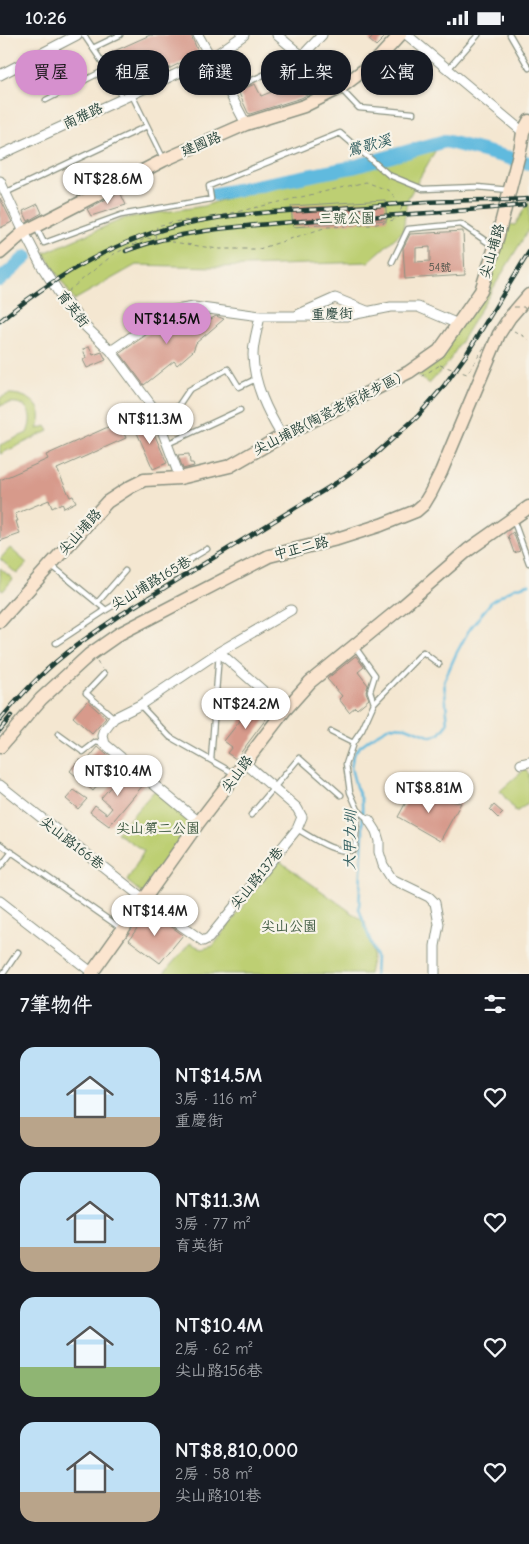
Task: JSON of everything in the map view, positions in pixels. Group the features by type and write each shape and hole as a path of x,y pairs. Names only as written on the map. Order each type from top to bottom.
{"main road":[{"name":"建國路","path":"351,79 376,61 400,35"},
{"name":"建國路","path":"0,253 24,232 164,160 246,124 304,106 325,95"},
{"name":"尖山埔路","path":"458,324 481,291 526,134"},
{"name":"中正二路","path":"0,747 41,699 89,655 119,634 269,556 337,539 381,525 416,511 424,504 441,472 499,334 510,317 529,295"},
{"name":"尖山埔路(陶瓷老街徒步區)","path":"180,478 230,466 282,436 414,369 439,351 458,324"},
{"name":"尖山埔路","path":"0,621 107,502 144,480 180,478"},
{"name":"尖山路","path":"93,973 199,822 237,775 284,710 310,682 468,550 529,507"}],"street":[{"path":"0,75 78,35"},
{"path":"198,35 206,50"},
{"name":"南雅路","path":"222,50 244,35"},
{"path":"277,35 294,50"},
{"path":"308,50 322,35"},
{"path":"407,35 526,134"},
{"name":"南雅路","path":"0,155 128,95"},
{"path":"231,95 246,124"},
{"path":"0,181 24,232"},
{"name":"育英街","path":"24,232 62,296 86,327 112,351 154,409 180,478"},
{"name":"重慶街","path":"296,315 335,298 368,311"},
{"name":"重慶街","path":"112,351 169,311 194,307 260,316 346,316 391,307 418,307 458,324"},
{"path":"260,316 253,354 256,379 269,415 282,436"},
{"path":"199,822 105,744 103,736 105,730 114,718 140,705 219,652 291,610"},
{"path":"219,652 284,710"},
{"path":"245,763 298,807 302,817 297,829"},
{"name":"尖山路166巷","path":"0,785 145,900"},
{"path":"369,820 376,831 383,865 392,879 429,897 435,903 439,924 435,946 434,974"},
{"name":"尖山路137巷","path":"145,900 203,941 209,938 297,829"},
{"path":"0,901 93,973"}],"lane":[{"path":"84,35 97,54"},
{"path":"93,48 120,35"},
{"path":"448,69 478,35"},
{"path":"516,35 511,37 529,67"},
{"path":"46,100 97,74"},
{"path":"133,95 164,160"},
{"path":"347,95 359,108 413,113"},
{"path":"5,193 147,126"},
{"path":"36,226 44,243 121,215 211,199 209,186 340,133 389,175 423,189 477,187 509,190"},
{"path":"392,262 408,229 462,224 495,247"},
{"path":"162,430 189,390 228,369 239,387 256,379"},
{"path":"167,444 240,410"},
{"path":"513,518 529,563"},
{"name":"尖山埔路165巷","path":"50,565 106,610 207,549"},
{"path":"97,603 125,571"},
{"path":"56,643 106,610"},
{"path":"354,646 375,675 370,691 374,703"},
{"path":"211,760 219,652"},
{"path":"369,820 360,812 350,792 346,764 353,743 362,730 374,703 423,653 438,663"},
{"path":"104,674 86,693 114,718"},
{"path":"140,705 170,737 237,775"},
{"path":"331,732 353,743"},
{"path":"58,734 83,752 96,742 105,744"},
{"path":"251,815 299,758 341,795"},
{"path":"297,829 338,851 352,851 355,849 360,812"},
{"path":"0,844 123,930"},
{"path":"0,867 12,852"},
{"path":"3,974 18,953"}],"path":[{"path":"62,296 114,254 147,237 155,239 218,249 259,249 327,227 373,225 397,219 402,207 390,191 366,182 219,216 157,226 155,239"},
{"path":"423,376 440,365 467,374 510,307 524,307 525,311"},
{"path":"511,329 529,339"}],"green space":[{"name":"三號公園","path":"438,146 407,200 403,231 368,262 217,267 136,265 74,300 44,253 125,218 204,206 242,193 368,168"},
{"path":"529,201 529,229 448,363 429,384 415,373 466,316 506,224 515,225"},
{"path":"9,394 24,397 35,404 39,409 40,415 37,429 46,426 49,431 0,454 0,445 27,433 30,425 29,412 26,407 15,403 0,406 0,398"},
{"path":"10,548 27,563 17,574 0,559"},
{"path":"0,568 13,579 3,591 0,589"},
{"path":"525,769 529,774 529,803 516,812 500,791"},
{"name":"尖山第二公園","path":"155,790 196,822 144,895 127,881 144,851 117,833"},
{"name":"尖山公園","path":"278,860 365,922 373,954 369,974 163,974 190,943 202,949 213,946"}],"building":[{"path":"150,35 191,35 197,50 179,50 179,64 169,69 169,50 117,50"},
{"path":"374,35 387,35 376,46 369,40"},
{"path":"255,84 261,96 307,95 250,114 248,113 240,95 251,95 251,86"},
{"path":"120,192 126,205 91,216 87,209"},
{"path":"0,198 12,222 0,228"},
{"path":"385,200 387,220 293,227 291,206"},
{"path":"38,204 42,213 28,221 23,211"},
{"path":"463,231 465,275 405,279 403,248 410,234","holes":["430,247 430,261 416,262 416,248"]},
{"path":"203,315 204,323 216,316 224,319 196,343 193,351 177,365 174,361 144,385 120,353 163,323 174,318"},
{"path":"89,347 93,355 102,352 106,360 87,368 83,360 86,358 83,349"},
{"path":"148,420 167,463 153,469 134,426"},
{"path":"119,422 126,438 57,469 70,497 73,496 76,502 64,508 62,503 52,508 49,500 15,514 20,534 0,541 0,480 48,459 46,455"},
{"path":"189,454 190,463 193,463 194,466 183,469 178,455"},
{"path":"513,532 520,551 514,553 508,536"},
{"path":"356,656 364,667 358,672 368,685 366,692 369,699 357,709 355,707 349,712 339,699 342,696 327,679"},
{"path":"87,701 106,718 92,734 73,717"},
{"path":"254,703 269,715 236,759 227,753 232,747 224,741"},
{"path":"98,747 116,763 93,791 70,771 79,759 85,763"},
{"path":"126,769 144,784 109,826 90,812 95,805 107,814 112,808 101,798"},
{"path":"74,790 87,799 78,809 66,799"},
{"path":"411,793 461,803 440,841 398,817"},
{"path":"494,805 503,813 498,818 490,810"},
{"path":"149,911 183,935 160,963 129,940"}],"waterway":[{"name":"鶯歌溪","path":"215,194 353,167 445,141 529,163"},
{"name":"鶯歌溪","path":"0,280 26,257"},
{"name":"大甲九圳","path":"375,974 376,957 359,909 363,834 362,800 351,768 353,755 359,747 391,726 406,727 431,737 440,734 448,724 444,681 469,630 492,601 514,588 529,584"}],"railway":[{"path":"0,321 51,283 88,261 126,243 167,228 211,219 280,212 472,200 529,199"},
{"path":"126,251 191,233 236,227 524,205"},
{"path":"0,720 46,671 91,635 120,615 336,483 371,458 417,417 443,387 466,355 529,252"},
{"path":"0,730 11,716"}]}
